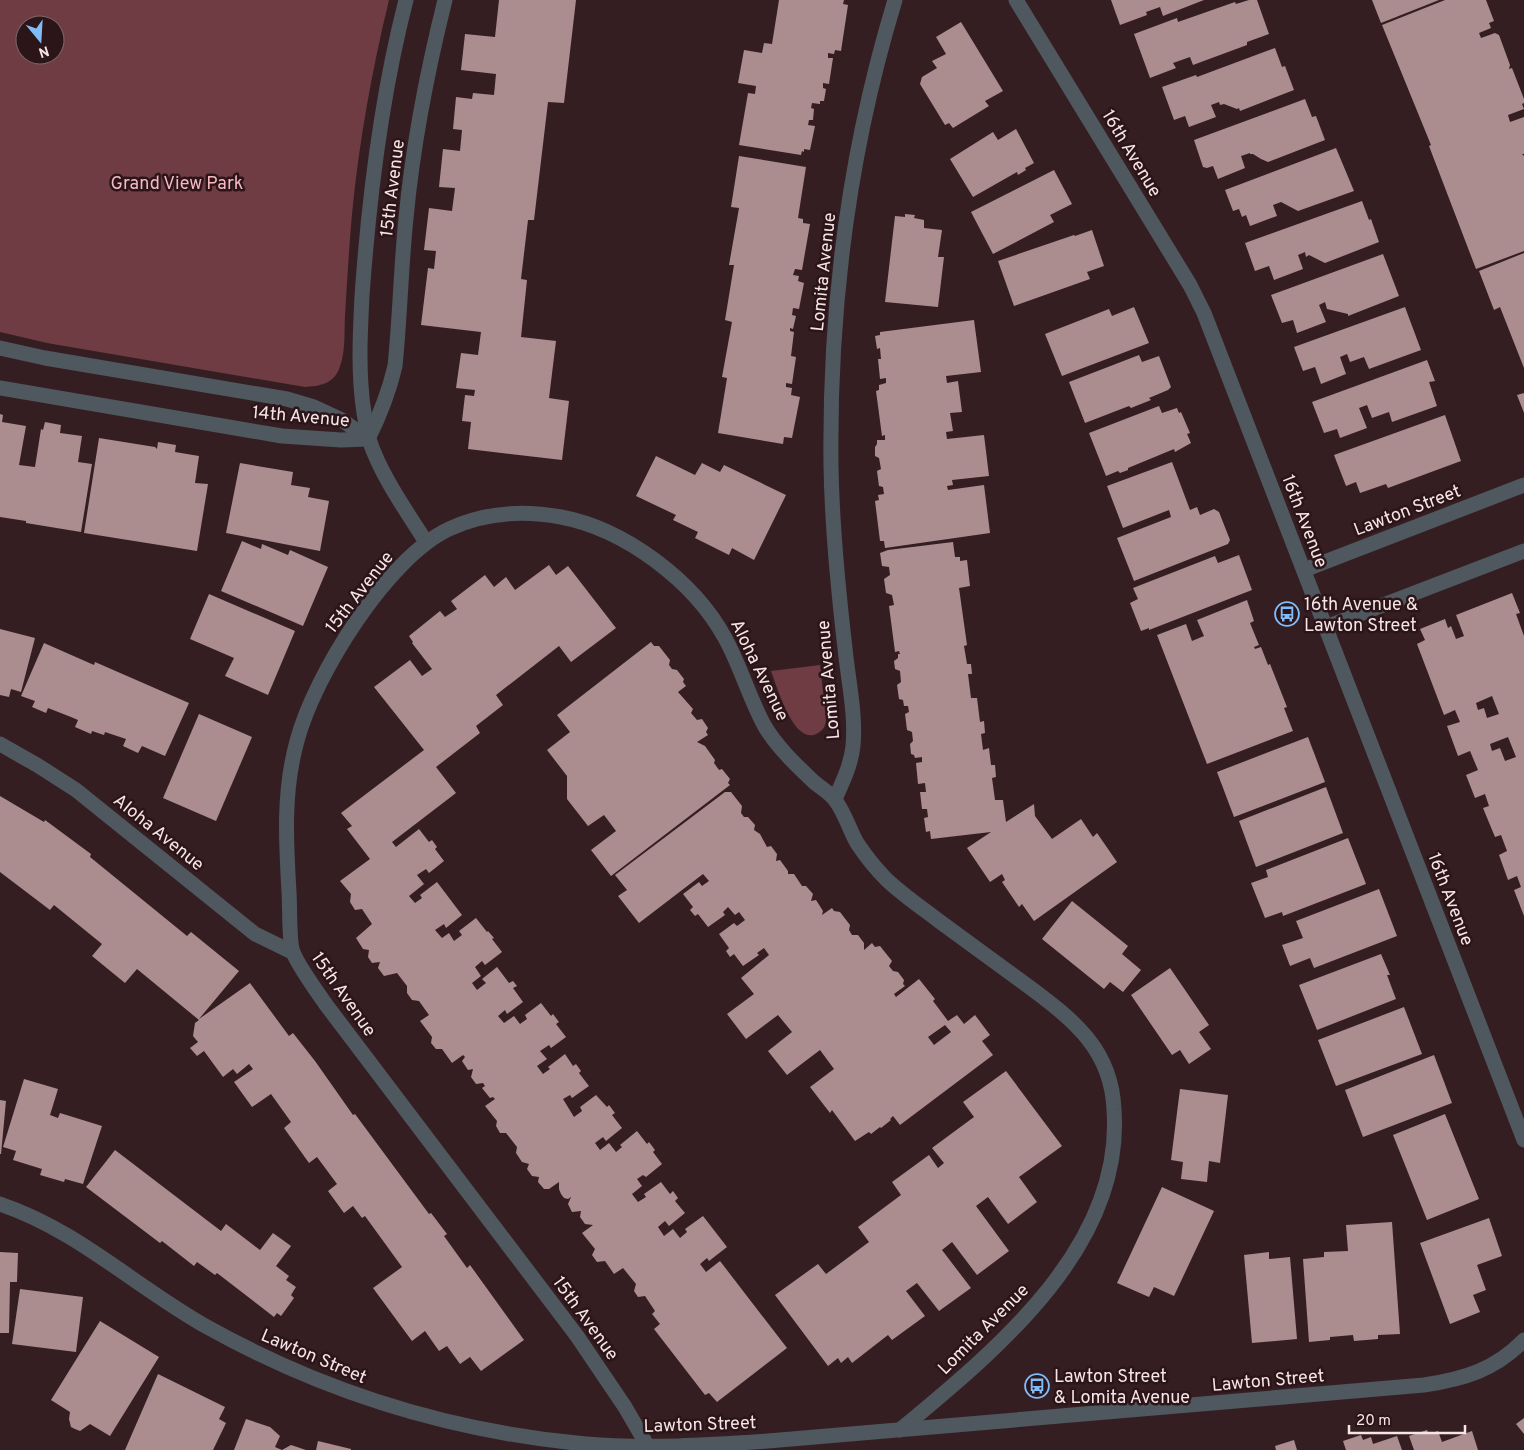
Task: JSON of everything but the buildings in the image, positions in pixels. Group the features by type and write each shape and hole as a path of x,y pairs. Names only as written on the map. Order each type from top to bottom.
{"street":[{"name":"15th Avenue","path":"406,0 395,42 385,96 368,213 359,372 368,439 394,491 426,542 389,578 344,641 320,681 308,706 297,740 290,775 286,812 286,848 292,952 326,1006 577,1336 625,1407 647,1446"},
{"name":"15th Avenue","path":"368,439 380,416 395,366 406,216 413,158 425,85 445,0"},
{"name":"Lomita Avenue","path":"895,0 872,80 861,132 851,186 837,301 832,411 833,519 837,580 853,719 853,745 848,773 835,799 858,843 886,879 916,904 1048,1001 1072,1021 1090,1041 1104,1064 1112,1087 1115,1113 1113,1145 1101,1201 1068,1261 1046,1292 1020,1322 946,1391 900,1430"},
{"name":"16th Avenue","path":"1016,0 1190,285 1217,344 1524,1140"},
{"name":"14th Avenue","path":"0,348 45,358 287,399 314,407 342,420 368,439"},
{"name":"14th Avenue","path":"0,388 282,436 341,440 368,439"},
{"name":"Lawton Street","path":"1304,570 1524,485"},
{"name":"Aloha Avenue","path":"426,542 447,530 475,518 504,513 533,514 564,518 594,528 620,539 646,554 671,572 694,593 712,616 727,641 765,727 782,750 800,769 835,799"},
{"path":"1326,627 1524,550"},
{"name":"Aloha Avenue","path":"0,744 76,790 255,934 292,952"},
{"name":"Lawton Street","path":"0,1204 52,1226 190,1318 294,1371 353,1394 410,1412 466,1426 588,1444 647,1446 708,1445 768,1441 1424,1385 1455,1381 1487,1369 1514,1351 1524,1340"}],"green space":[{"name":"Grand View Park","path":"0,0 389,0 362,133 352,214 344,349 339,369 333,378 321,385 305,387 47,343 0,332"},
{"path":"820,665 826,722 824,728 818,733 809,735 801,732 794,724 782,701 771,671"}],"place":[{"name":"16th Avenue & Lawton Street","path":"1287,614"},
{"name":"Lawton Street & Lomita Avenue","path":"1037,1386"}]}
